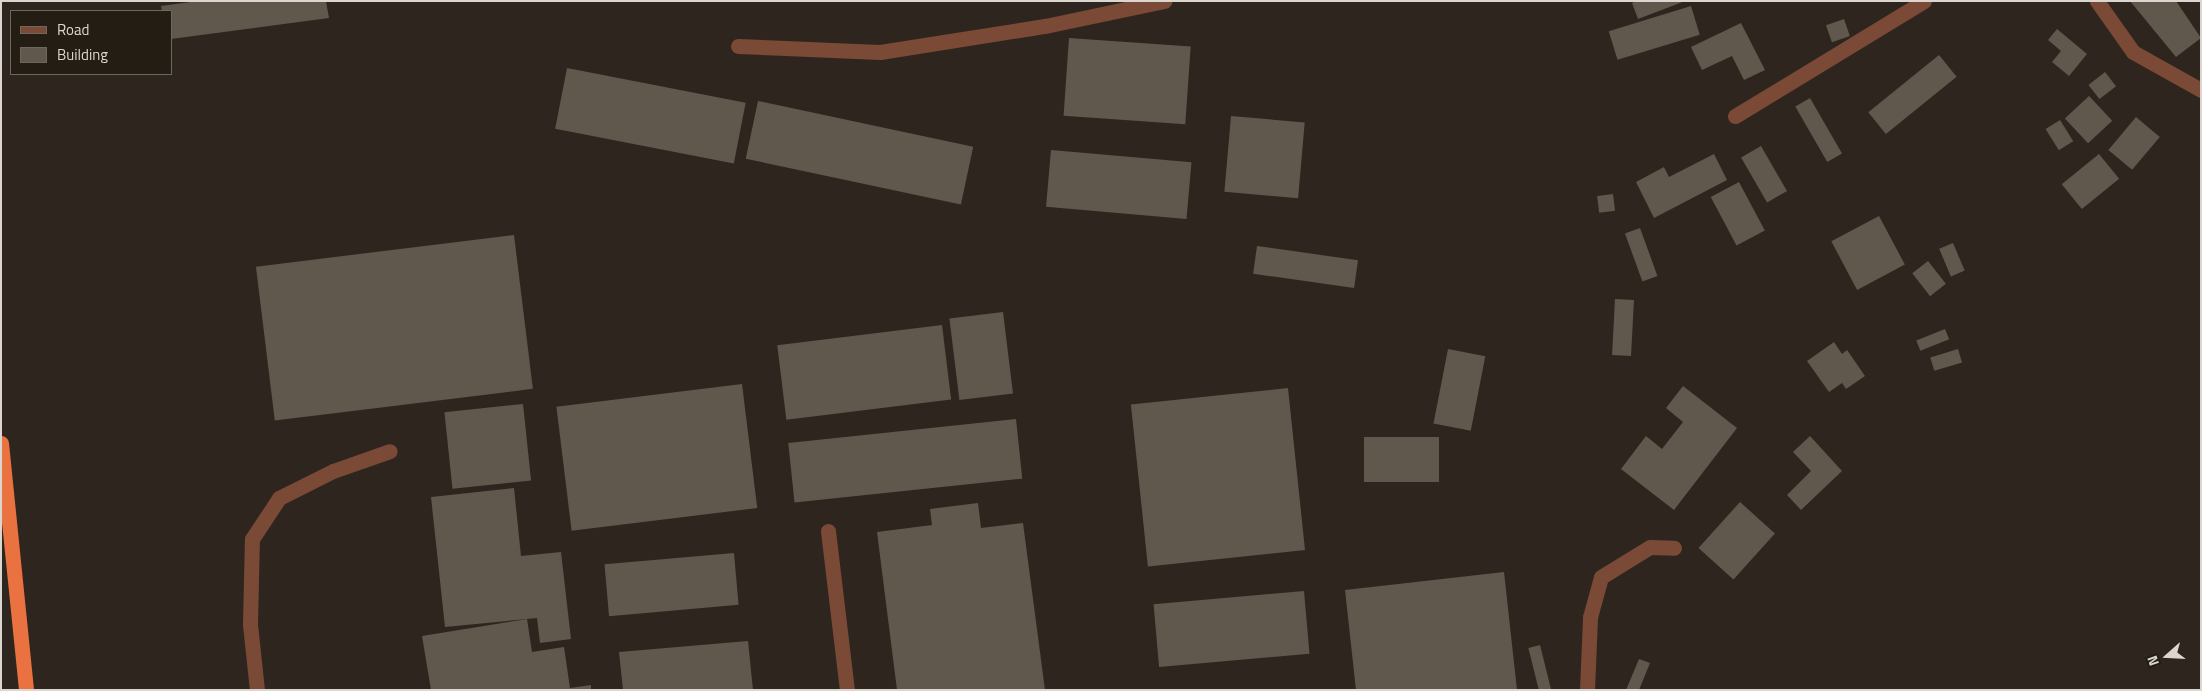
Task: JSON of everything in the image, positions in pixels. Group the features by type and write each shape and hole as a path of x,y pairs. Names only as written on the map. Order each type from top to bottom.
{"highway":[{"path":"1,443 26,690"}],"street":[{"path":"738,46 880,52 1045,26 1164,1"},
{"path":"1735,116 1924,1"},
{"path":"2097,1 2133,52 2201,90"},
{"path":"257,690 250,624 252,539 279,498 333,470 390,451"},
{"path":"828,531 847,690"},
{"path":"1587,690 1590,617 1601,578 1650,547 1674,548"}],"building":[{"path":"198,1 326,1 329,18 172,39 172,10 162,10 161,6"},
{"path":"1636,1 1685,1 1638,19 1632,3"},
{"path":"2130,1 2176,1 2201,38 2176,57"},
{"path":"1691,6 1700,35 1618,60 1609,31"},
{"path":"1844,19 1850,36 1832,42 1826,25"},
{"path":"1741,23 1765,70 1744,80 1732,56 1702,70 1691,47"},
{"path":"2057,29 2087,54 2069,76 2052,62 2061,51 2048,40"},
{"path":"1069,38 1191,47 1185,124 1064,116"},
{"path":"1939,55 1957,77 1886,134 1868,112"},
{"path":"567,68 746,103 734,164 555,129"},
{"path":"2105,72 2116,86 2100,99 2088,85"},
{"path":"2089,96 2112,121 2088,143 2065,119"},
{"path":"1810,98 1842,153 1827,162 1795,106"},
{"path":"758,101 973,147 961,204 746,159"},
{"path":"1231,116 1305,122 1298,198 1224,192"},
{"path":"2136,117 2160,137 2132,170 2108,150"},
{"path":"2060,120 2073,141 2059,150 2046,129"},
{"path":"1761,146 1787,191 1767,203 1741,158"},
{"path":"1051,150 1191,162 1186,219 1046,207"},
{"path":"1714,154 1727,180 1654,218 1636,182 1664,167 1669,177"},
{"path":"2099,154 2119,179 2082,209 2062,184"},
{"path":"1739,182 1765,231 1737,246 1711,197"},
{"path":"1613,194 1615,211 1599,213 1597,196"},
{"path":"1879,216 1905,265 1857,290 1831,241"},
{"path":"1640,228 1657,276 1642,281 1625,233"},
{"path":"514,235 533,389 275,421 256,267"},
{"path":"1953,243 1965,271 1951,276 1939,249"},
{"path":"1257,246 1358,260 1354,288 1253,274"},
{"path":"1928,261 1946,284 1930,296 1912,273"},
{"path":"1615,299 1634,300 1631,356 1612,355"},
{"path":"1003,312 1013,393 959,400 949,319"},
{"path":"942,325 951,399 786,420 777,345"},
{"path":"1945,329 1949,339 1920,351 1916,341"},
{"path":"1834,342 1842,354 1847,350 1865,376 1846,389 1842,383 1829,392 1807,361"},
{"path":"1448,349 1485,356 1471,431 1433,424"},
{"path":"1958,349 1962,362 1934,371 1930,357"},
{"path":"742,384 757,508 572,531 556,407"},
{"path":"1683,386 1737,428 1674,510 1621,469 1646,436 1662,449 1683,422 1666,408"},
{"path":"1288,388 1305,550 1148,567 1131,405"},
{"path":"523,404 531,481 452,489 444,412"},
{"path":"1016,419 1022,479 795,503 788,443"},
{"path":"1810,436 1842,471 1801,510 1787,495 1811,471 1793,452"},
{"path":"1364,437 1439,437 1439,482 1364,482"},
{"path":"514,488 521,556 561,552 571,639 540,643 537,618 445,627 431,497"},
{"path":"1740,502 1775,533 1733,580 1699,548"},
{"path":"978,503 981,528 1023,523 1045,690 897,690 877,532 932,525 930,509"},
{"path":"734,553 739,605 609,616 604,564"},
{"path":"1504,572 1517,690 1356,690 1345,590"},
{"path":"1304,591 1309,654 1159,667 1154,604"},
{"path":"527,619 532,652 564,647 570,688 591,685 591,690 431,690 422,636"},
{"path":"748,641 753,690 623,690 619,652"},
{"path":"1540,645 1551,690 1539,690 1528,648"},
{"path":"1639,659 1650,663 1639,690 1626,690"}]}
